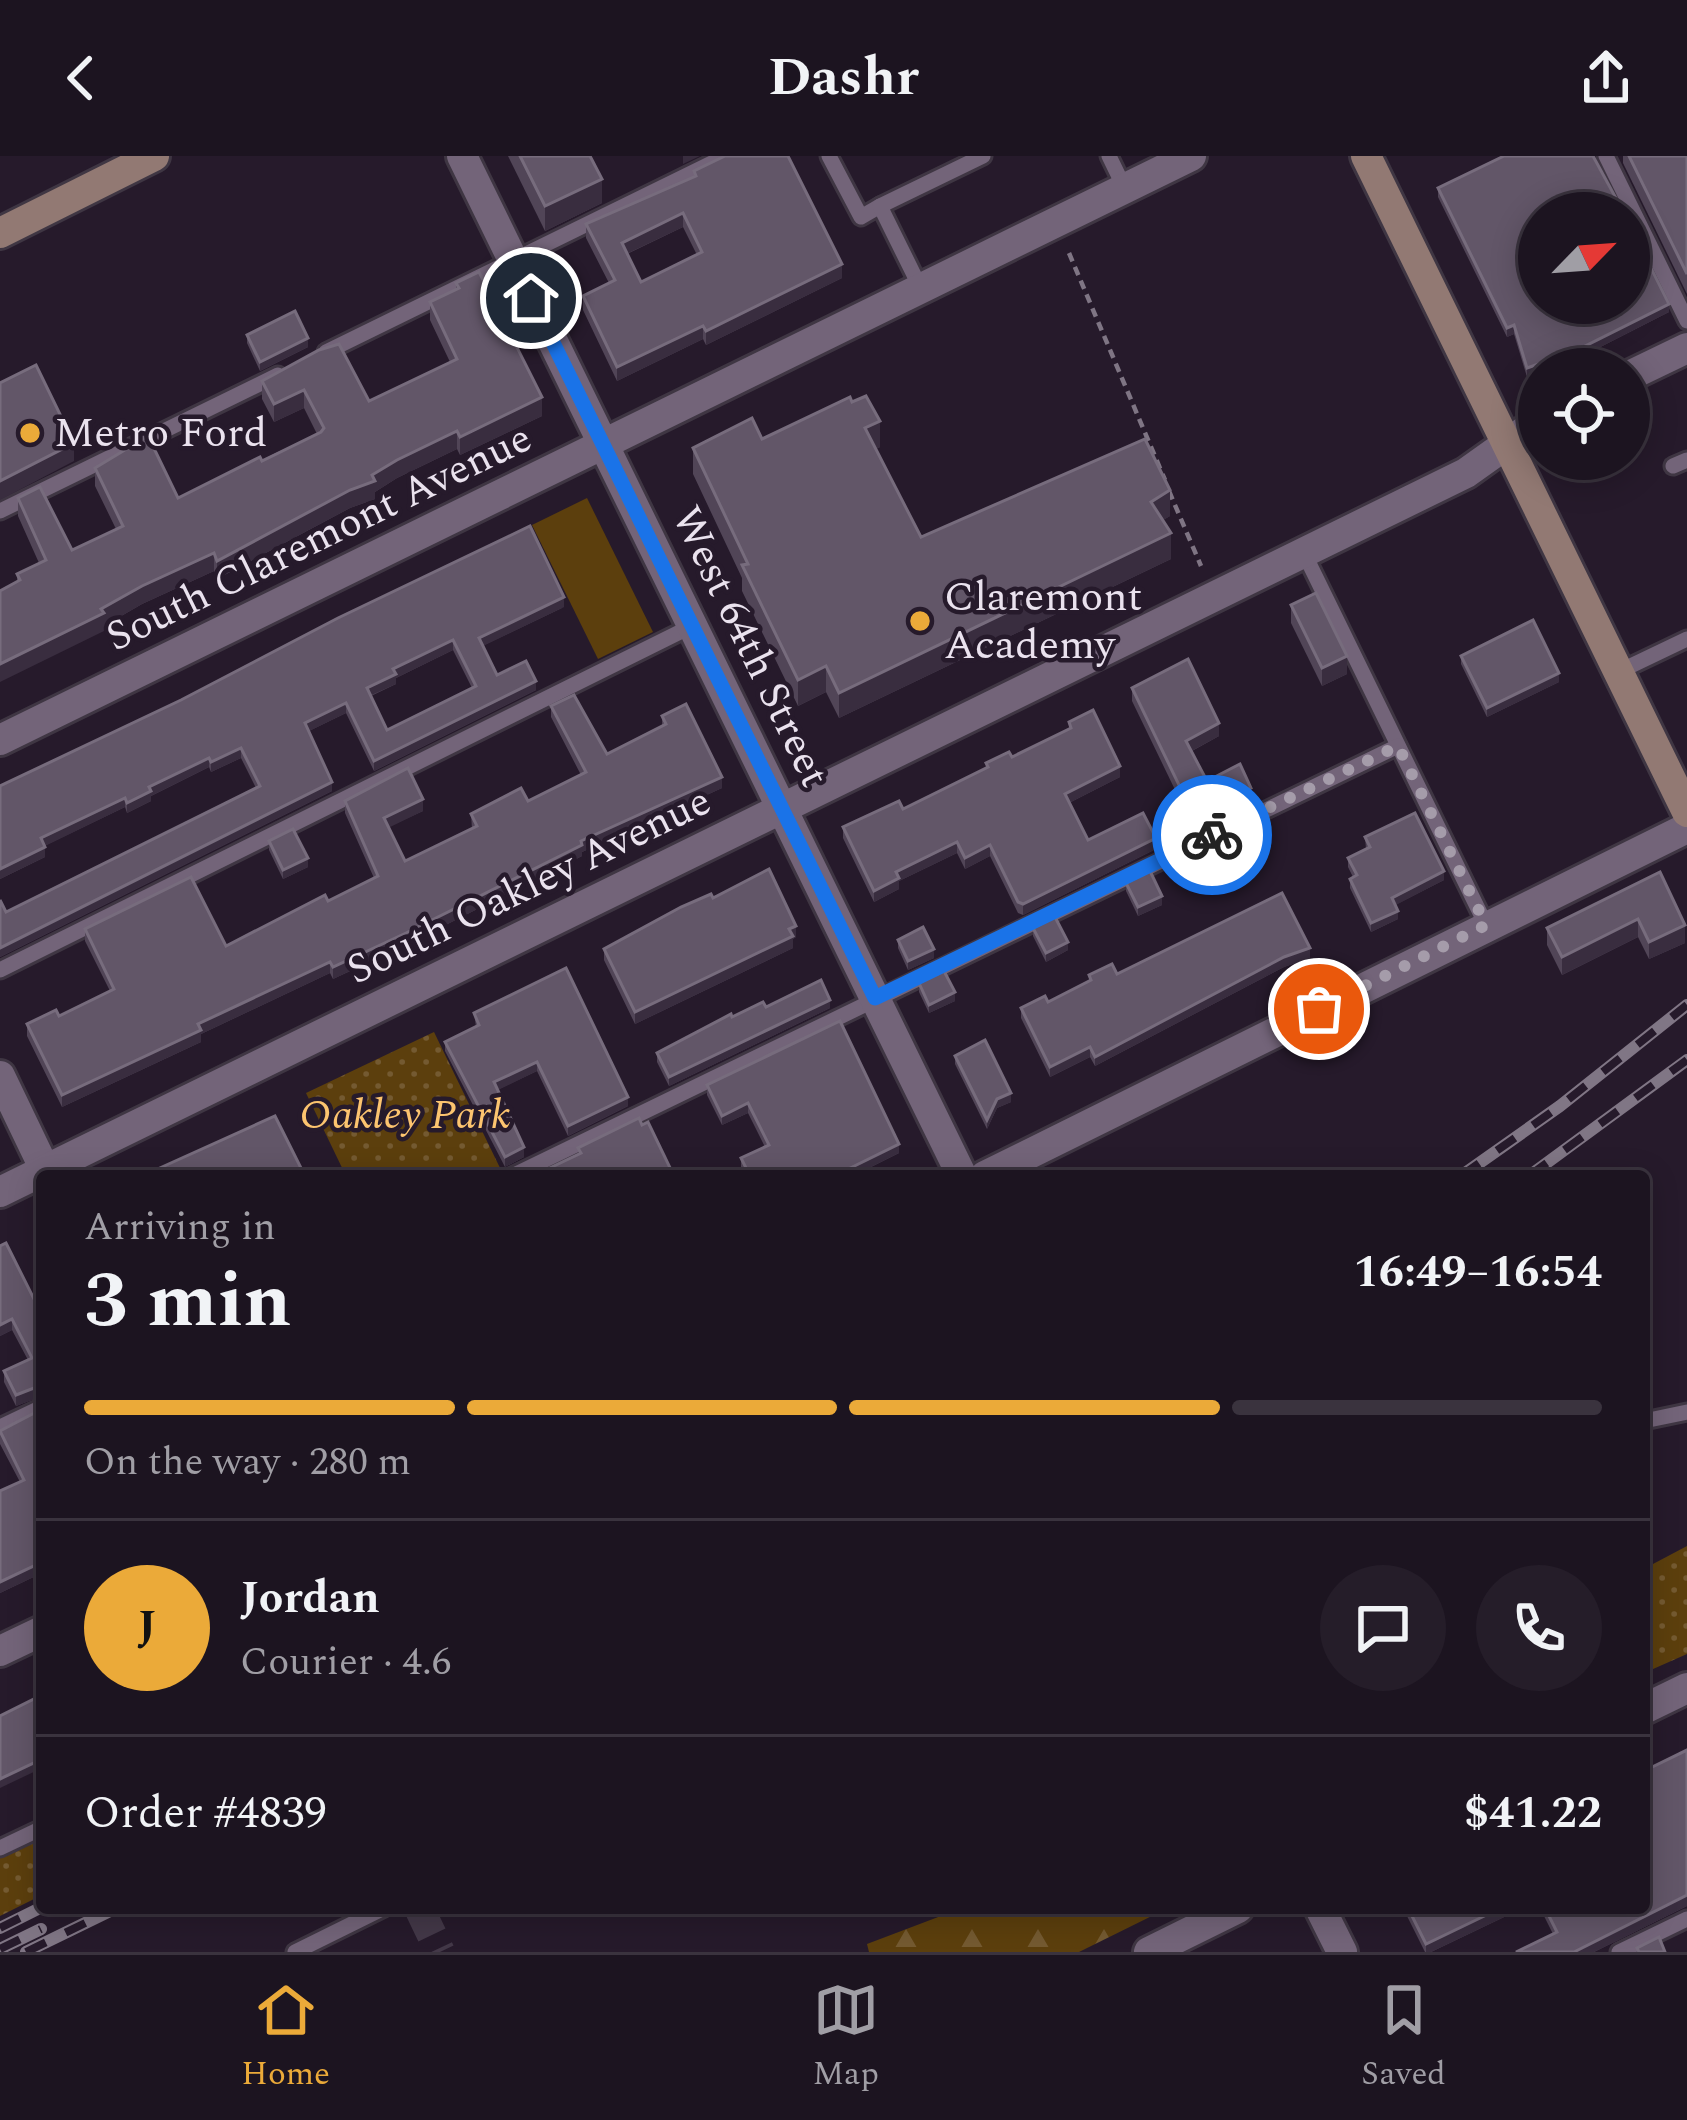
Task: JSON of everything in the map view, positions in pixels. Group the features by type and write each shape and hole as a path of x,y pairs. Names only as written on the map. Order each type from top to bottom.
{"main road":[{"path":"0,233 154,156"},
{"path":"1366,156 1687,812"}],"street":[{"name":"West 64th Street","path":"462,156 959,1170"},
{"name":"South Claremont Avenue","path":"0,740 1191,156"},
{"path":"1650,366 1687,348"},
{"name":"South Oakley Avenue","path":"52,1170 1466,473 1518,438"},
{"path":"997,1170 1687,827"},
{"path":"0,1076 45,1170"},
{"name":"South Oakley Avenue","path":"0,1192 36,1177"},
{"path":"0,1651 36,1634"},
{"path":"1650,1706 1687,1688"},
{"path":"1149,1952 1226,1914"},
{"path":"1323,1914 1342,1952"}],"lane":[{"path":"314,357 726,156"},
{"path":"829,156 861,217 982,156"},
{"path":"1109,156 1125,189"},
{"path":"1611,158 1687,322"},
{"path":"880,206 921,289"},
{"path":"0,511 293,368"},
{"path":"1304,553 1486,925"},
{"path":"0,970 692,626"},
{"path":"1618,672 1687,639"},
{"path":"524,1170 1398,746"},
{"path":"0,1427 36,1409"},
{"path":"1650,1420 1687,1412"},
{"path":"0,1848 36,1831"},
{"path":"295,1952 372,1914"},
{"path":"1619,1952 1687,1919"}],"path":[{"path":"1069,253 1201,566"}],"green space":[{"path":"587,498 653,632 598,659 532,525"},
{"name":"Oakley Park","path":"434,1032 501,1170 343,1170 306,1093"},
{"path":"1687,1546 1687,1654 1650,1670 1650,1574 1653,1564"},
{"path":"36,1840 36,1898 0,1916 0,1858"},
{"path":"946,1914 1156,1914 1079,1952 869,1952 867,1944"}],"building":[{"path":"520,156 590,156 602,179 545,206"},
{"path":"725,156 788,156 842,264 706,331 703,326 617,367 583,296 615,280 586,224 696,176 694,171","holes":["683,213 702,252 641,282 622,243"]},
{"path":"1504,156 1593,156 1613,192 1518,192 1518,324 1629,324 1581,348 1521,348 1514,325 1507,328 1438,188"},
{"path":"1629,156 1687,156 1687,274 1650,192"},
{"path":"1650,266 1669,304 1650,314"},
{"path":"479,272 542,397 460,437 457,431 397,460 372,475 375,481 217,561 214,553 142,586 101,609 104,613 0,664 0,591 20,580 17,574 46,560 18,498 40,487 72,550 123,526 95,468 148,436 178,498 260,457 262,461 324,428 304,390 274,404 262,381 339,344 369,401 457,359 430,302"},
{"path":"295,311 308,338 260,362 247,335"},
{"name":"Metro Ford","path":"36,365 74,443 0,481 0,383"},
{"path":"866,396 880,421 865,428 921,537 1145,439 1170,490 1151,502 1171,533 839,693 826,666 798,680 742,565 748,564 693,448 752,418 762,439 850,397 852,402"},
{"path":"530,526 564,597 479,638 497,675 526,661 536,681 374,761 346,703 305,723 332,782 0,948 0,900 6,912 260,786 241,748 211,762 209,758 127,803 125,798 41,838 45,847 0,869 0,786","holes":["453,640 476,686 387,730 367,688 396,674 393,669"]},
{"path":"1316,593 1347,656 1322,668 1291,605"},
{"path":"1533,620 1559,673 1487,708 1461,656"},
{"path":"1188,659 1219,723 1186,741 1207,781 1240,764 1251,788 1194,816 1132,688"},
{"path":"574,695 607,754 666,724 662,716 686,704 722,777 581,841 582,845 406,933 333,967 330,962 198,1024 201,1030 62,1095 27,1024 56,1010 59,1016 114,989 85,929 191,877 226,946 325,895 328,901 378,876 345,801 408,768 423,799 384,818 405,861 477,826 471,814 521,788 528,801 586,772 551,706"},
{"path":"1093,710 1120,766 1065,794 1088,840 1143,813 1156,838 1023,904 990,845 965,858 957,842 896,872 899,878 874,891 843,827 899,801 903,809 988,767 986,763 1009,752 1012,757 1071,728 1069,722"},
{"path":"1415,813 1444,871 1392,898 1398,911 1371,923 1350,879 1357,875 1348,858 1370,847 1365,837"},
{"path":"293,829 308,858 283,870 269,841"},
{"path":"769,869 796,926 789,929 793,936 635,1012 604,949 681,907 711,894 713,898"},
{"path":"1150,871 1162,896 1138,907 1126,883"},
{"path":"1660,872 1685,925 1649,942 1638,919 1562,957 1547,928"},
{"path":"1282,893 1310,948 1284,957 1095,1057 1090,1047 1050,1067 1021,1008 1045,996 1048,1002 1112,964 1117,974"},
{"path":"1055,917 1068,942 1046,953 1033,928"},
{"path":"923,927 934,949 908,961 898,940"},
{"path":"566,968 628,1097 568,1126 537,1062 494,1082 524,1147 505,1157 445,1042 479,1025 474,1013"},
{"path":"944,971 955,992 929,1005 919,983"},
{"path":"821,980 830,1000 669,1077 657,1053 731,1014 763,1002 766,1007"},
{"path":"840,1021 899,1144 846,1170 747,1170 741,1158 769,1145 748,1103 722,1116 707,1085"},
{"path":"985,1040 1011,1093 997,1099 987,1120 955,1056"},
{"path":"275,1116 302,1170 155,1170"},
{"path":"639,1118 642,1125 648,1122 671,1170 545,1170 581,1153 578,1148"},
{"path":"6,1243 36,1303 36,1387 16,1395 4,1371 32,1358 12,1319 0,1325 0,1246"},
{"path":"36,1412 36,1565 0,1582 0,1491 24,1480 0,1431"},
{"path":"36,1698 36,1762 0,1779 0,1716"},
{"path":"1687,1750 1687,1895 1650,1914 1650,1768"},
{"path":"1411,1914 1488,1914 1426,1944"},
{"path":"1548,1914 1649,1914 1574,1952 1516,1952 1557,1932"},
{"path":"1659,1937 1665,1952 1639,1952 1637,1948"}],"tunnel":[{"path":"422,1914 440,1952"}],"railway":[{"path":"1469,1170 1560,1106 1687,1005"},
{"path":"1537,1170 1687,1060"},
{"path":"0,1928 36,1910"},
{"path":"26,1952 104,1914"},
{"path":"0,1949 41,1929"}],"way so far":[{"path":"1212,835 1398,746 1486,925 1319,1009"}],"place":[{"name":"Metro Ford","path":"30,433"},
{"name":"Claremont Academy","path":"920,621"}],"route":[{"path":"531,298 875,998 1212,835"}]}
